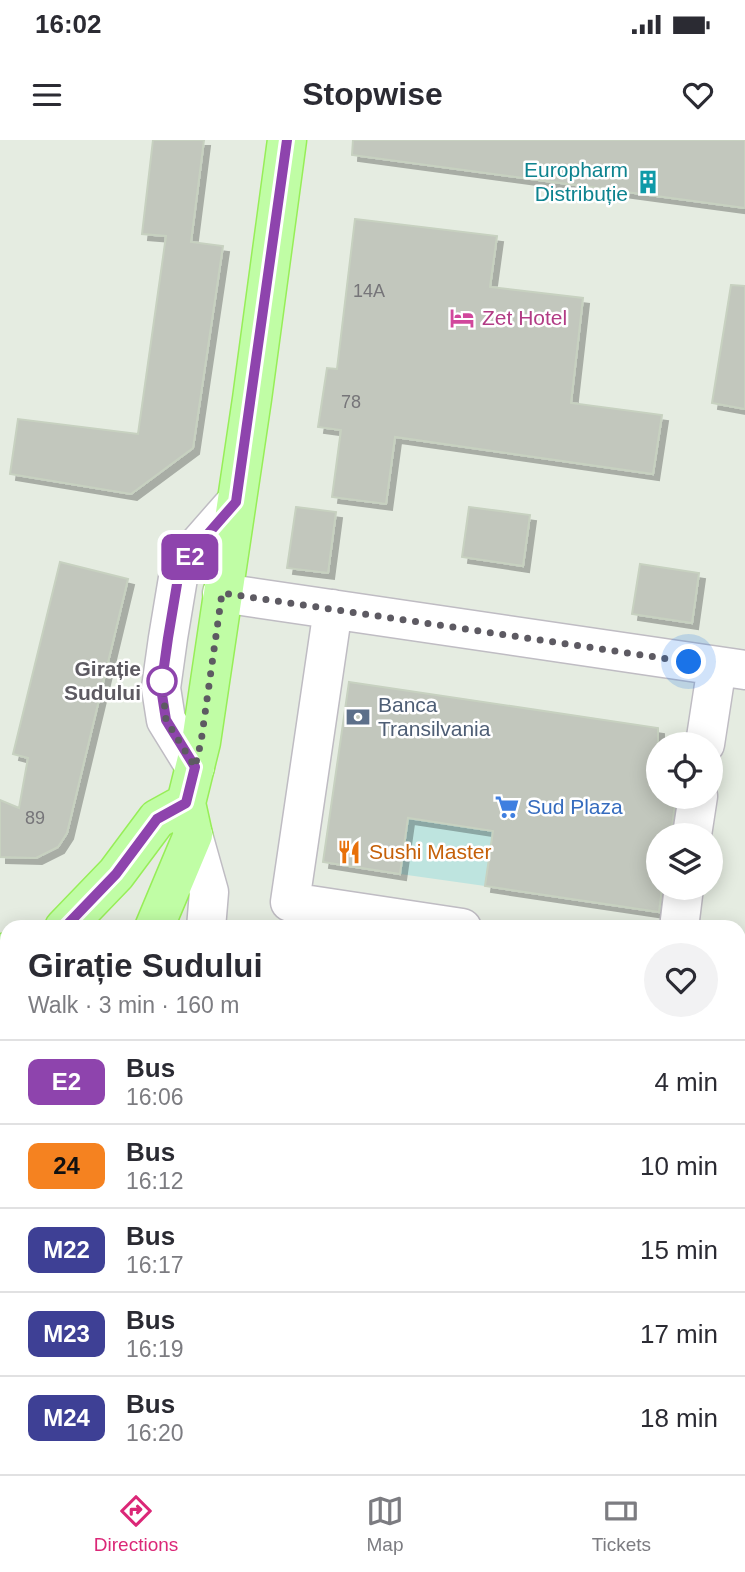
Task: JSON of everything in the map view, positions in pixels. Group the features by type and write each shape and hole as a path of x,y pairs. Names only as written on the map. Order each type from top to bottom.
{"main road":[{"path":"156,920 191,802 287,140"},
{"path":"72,920 116,874 157,819 191,802"}],"street":[{"path":"207,920 209,892 191,802 166,720 161,688 179,572 236,502"},
{"path":"222,593 731,668 709,732"},
{"path":"333,609 290,902 409,920"},
{"path":"679,920 682,900"}],"shaded area":[{"path":"408,818 493,831 485,886 400,874"}],"building":[{"path":"153,140 204,140 191,242 223,246 193,448 131,494 10,474 18,419 138,434 166,236 142,234"},
{"name":"Europharm Distribuție","path":"353,140 745,140 745,208 352,155"},
{"path":"355,219 497,236 490,287 583,298 571,403 662,415 653,474 395,437 386,504 332,497 341,430 318,427 327,368 337,369"},
{"path":"731,285 745,286 745,409 712,403"},
{"path":"296,507 336,512 328,573 287,568"},
{"path":"469,507 530,515 523,566 462,557"},
{"path":"60,562 128,579 67,833 58,847 36,858 0,857 0,800 19,808 28,758 13,754"},
{"path":"640,564 699,573 692,623 632,614"},
{"name":"Sud Plaza","path":"349,682 658,728 658,732 646,732 646,809 674,809 673,823 646,823 646,900 660,900 659,912 485,886 493,831 408,818 400,874 323,862"}],"bus line":[{"name":"E2","path":"72,920 116,874 157,819 186,803 195,767 166,720 161,688 168,638 179,572 236,502 287,140"}],"place":[{"name":"Europharm Distribuție","path":"648,182"},
{"name":"Zet Hotel","path":"462,318"},
{"name":"Girație Sudului","path":"162,681"},
{"name":"Banca Transilvania","path":"358,717"},
{"name":"Sud Plaza","path":"507,807"},
{"name":"Sushi Master","path":"349,852"}],"route":[{"path":"162,681 166,720 195,767 222,593 689,662"}]}
